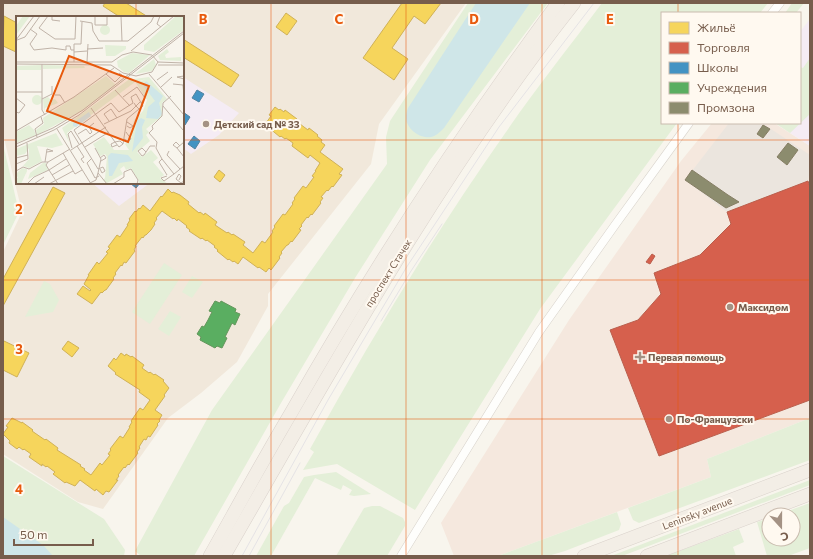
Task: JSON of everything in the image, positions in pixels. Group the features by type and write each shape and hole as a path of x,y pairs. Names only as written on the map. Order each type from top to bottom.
{"main road":[{"name":"проспект Стачек","path":"210,556 291,412 388,251 472,124 558,3"},
{"name":"проспект Стачек","path":"224,556 363,314 410,238 523,70 574,3"},
{"name":"Leninsky avenue","path":"584,556 810,470"},
{"path":"647,556 810,494"}],"street":[{"path":"773,12 780,3"},
{"path":"401,556 539,332 615,224 689,124"}],"shaded area":[{"path":"3,3 466,3 379,124 371,164 268,294 268,306 237,362 201,393 168,418 103,509 78,502 3,454 3,252 22,212 3,134"},
{"path":"810,19 810,146 777,124 801,124 801,31"},
{"name":"Детский сад № 33","path":"184,78 239,113 219,135 191,154 184,149"},
{"path":"711,124 776,124 810,146 810,166 808,169 810,175 810,418 707,459 711,477 498,556 454,556 441,523 569,320 681,161"},
{"path":"728,124 764,124 810,155 808,181 727,212 685,180"},
{"path":"93,184 149,184 119,206"}],"green space":[{"path":"468,3 548,3 430,160 355,278 281,403 194,556 141,556 135,551 212,410 387,164 386,137 390,121"},
{"path":"602,3 768,3 761,12 661,12 661,124 676,124 540,309 415,510 337,464 303,470 314,452 310,449 380,327 454,209 541,83"},
{"path":"792,3 804,3 797,12 786,12"},
{"path":"810,58 810,114 801,123 801,67 803,68"},
{"path":"776,124 799,124 790,133"},
{"path":"3,144 19,212 3,245"},
{"path":"164,263 182,275 150,324 132,312"},
{"path":"192,276 203,282 192,298 182,292"},
{"path":"44,281 50,284 59,300 53,312 25,317"},
{"path":"170,311 181,317 169,336 158,329"},
{"path":"810,418 810,460 639,523 633,520 628,508 711,477 707,459"},
{"path":"3,456 104,519 125,550 124,556 3,556"},
{"path":"336,472 371,494 354,496 349,495 352,490 343,485 341,490 315,478 271,556 256,556 284,506 289,503 304,477"},
{"path":"810,480 810,485 622,556 611,556"},
{"path":"810,503 810,548 788,556 767,556 764,547 801,547 801,507 799,507"},
{"path":"380,506 403,518 405,522 405,526 387,556 336,556 364,508"},
{"path":"617,512 621,524 619,530 565,551 548,556 498,556"},
{"path":"761,521 761,536 757,522"},
{"path":"739,529 744,542 733,547 736,556 666,556"}],"water":[{"path":"476,3 530,3 444,128 436,135 431,137 418,135 408,125 406,116 408,108"},
{"path":"3,517 43,545 53,556 3,556"}],"building: Жильё":[{"path":"105,3 126,3 146,16 118,16 103,6"},
{"path":"402,3 441,3 425,24 414,16 392,48 408,59 394,80 363,58"},
{"path":"286,13 297,21 287,35 276,27"},
{"path":"4,16 16,22 16,52 3,46"},
{"path":"184,40 239,75 231,87 184,58"},
{"path":"275,107 284,112 285,110 297,119 296,121 318,135 317,136 322,140 321,142 325,145 320,152 343,169 339,174 342,175 333,187 332,186 328,191 327,190 321,197 323,198 320,202 321,203 312,215 311,214 308,218 307,217 301,225 302,226 299,229 301,230 292,242 291,241 281,252 280,258 271,270 269,268 266,272 243,257 238,264 229,259 228,260 207,240 201,239 189,231 190,230 186,227 187,226 178,219 177,221 174,218 173,219 162,211 156,218 155,224 151,230 143,238 142,237 135,246 135,251 126,263 124,262 115,273 114,279 106,290 102,293 101,292 92,304 77,294 83,286 90,291 91,290 84,284 88,275 97,262 99,264 108,253 106,252 110,248 108,247 117,235 120,237 135,211 136,212 139,208 140,209 143,205 150,211 168,189 172,193 173,192 180,195 199,213 200,212 204,215 205,213 217,222 215,225 245,242 243,245 253,253 262,241 265,243 273,232 274,226 293,204 294,198 303,186 306,188 314,177 312,176 320,163 310,155 308,158 292,146 293,143 286,138 280,137 268,127 269,126 266,123 271,116 269,115"},
{"path":"219,170 225,175 220,182 214,177"},
{"path":"53,187 65,193 3,306 3,279"},
{"path":"4,341 29,353 17,377 3,370"},
{"path":"68,341 79,348 72,357 62,349"},
{"path":"121,353 125,356 126,354 131,357 132,356 144,365 142,368 164,380 163,381 169,388 155,410 162,415 157,424 158,425 150,437 148,436 146,440 144,439 139,447 138,453 129,465 128,464 125,468 124,467 118,475 119,476 116,480 118,480 109,492 106,491 103,495 96,489 95,491 80,480 75,486 66,482 65,483 53,474 55,472 47,466 46,467 42,464 42,466 29,457 31,454 24,449 23,450 19,447 17,449 9,443 10,441 3,434 8,427 6,426 12,418 22,422 33,430 32,431 45,440 46,439 58,448 57,450 81,465 80,466 85,469 84,470 91,475 100,463 102,465 110,455 108,454 111,450 110,449 120,436 123,438 130,427 131,421 140,408 143,410 150,400 139,392 140,390 115,374 116,373 108,366 114,358 116,360"}],"building: Торговля":[{"name":"Максидом","path":"808,181 810,187 810,400 659,456 610,330 638,320 661,294 654,273 700,255 731,224 727,212"},
{"path":"652,254 655,256 650,264 646,262"}],"building: Школы":[{"path":"197,90 204,94 199,102 192,98"},
{"path":"184,113 190,117 184,124"},
{"path":"194,136 200,141 195,149 188,144"},
{"path":"131,184 139,184 136,188"}],"building: Учреждения":[{"path":"215,301 220,303 221,301 236,309 235,312 240,314 235,325 232,323 225,337 227,338 222,348 217,346 215,348 200,340 201,337 197,334 208,320 212,312 209,311"}],"building: Промзона":[{"path":"763,125 770,129 763,138 757,134"},
{"path":"788,143 798,150 787,165 777,157"},
{"path":"692,170 739,202 726,208 685,180"}],"tram line":[{"path":"242,556 328,400 406,268 499,127 594,3"},
{"path":"381,321 411,271 442,224"},
{"path":"249,556 300,463"}],"place":[{"name":"Детский сад № 33","path":"206,124"},
{"name":"Максидом","path":"730,307"},
{"name":"Первая помощь","path":"640,357"},
{"name":"По-Французски","path":"669,419"}]}
